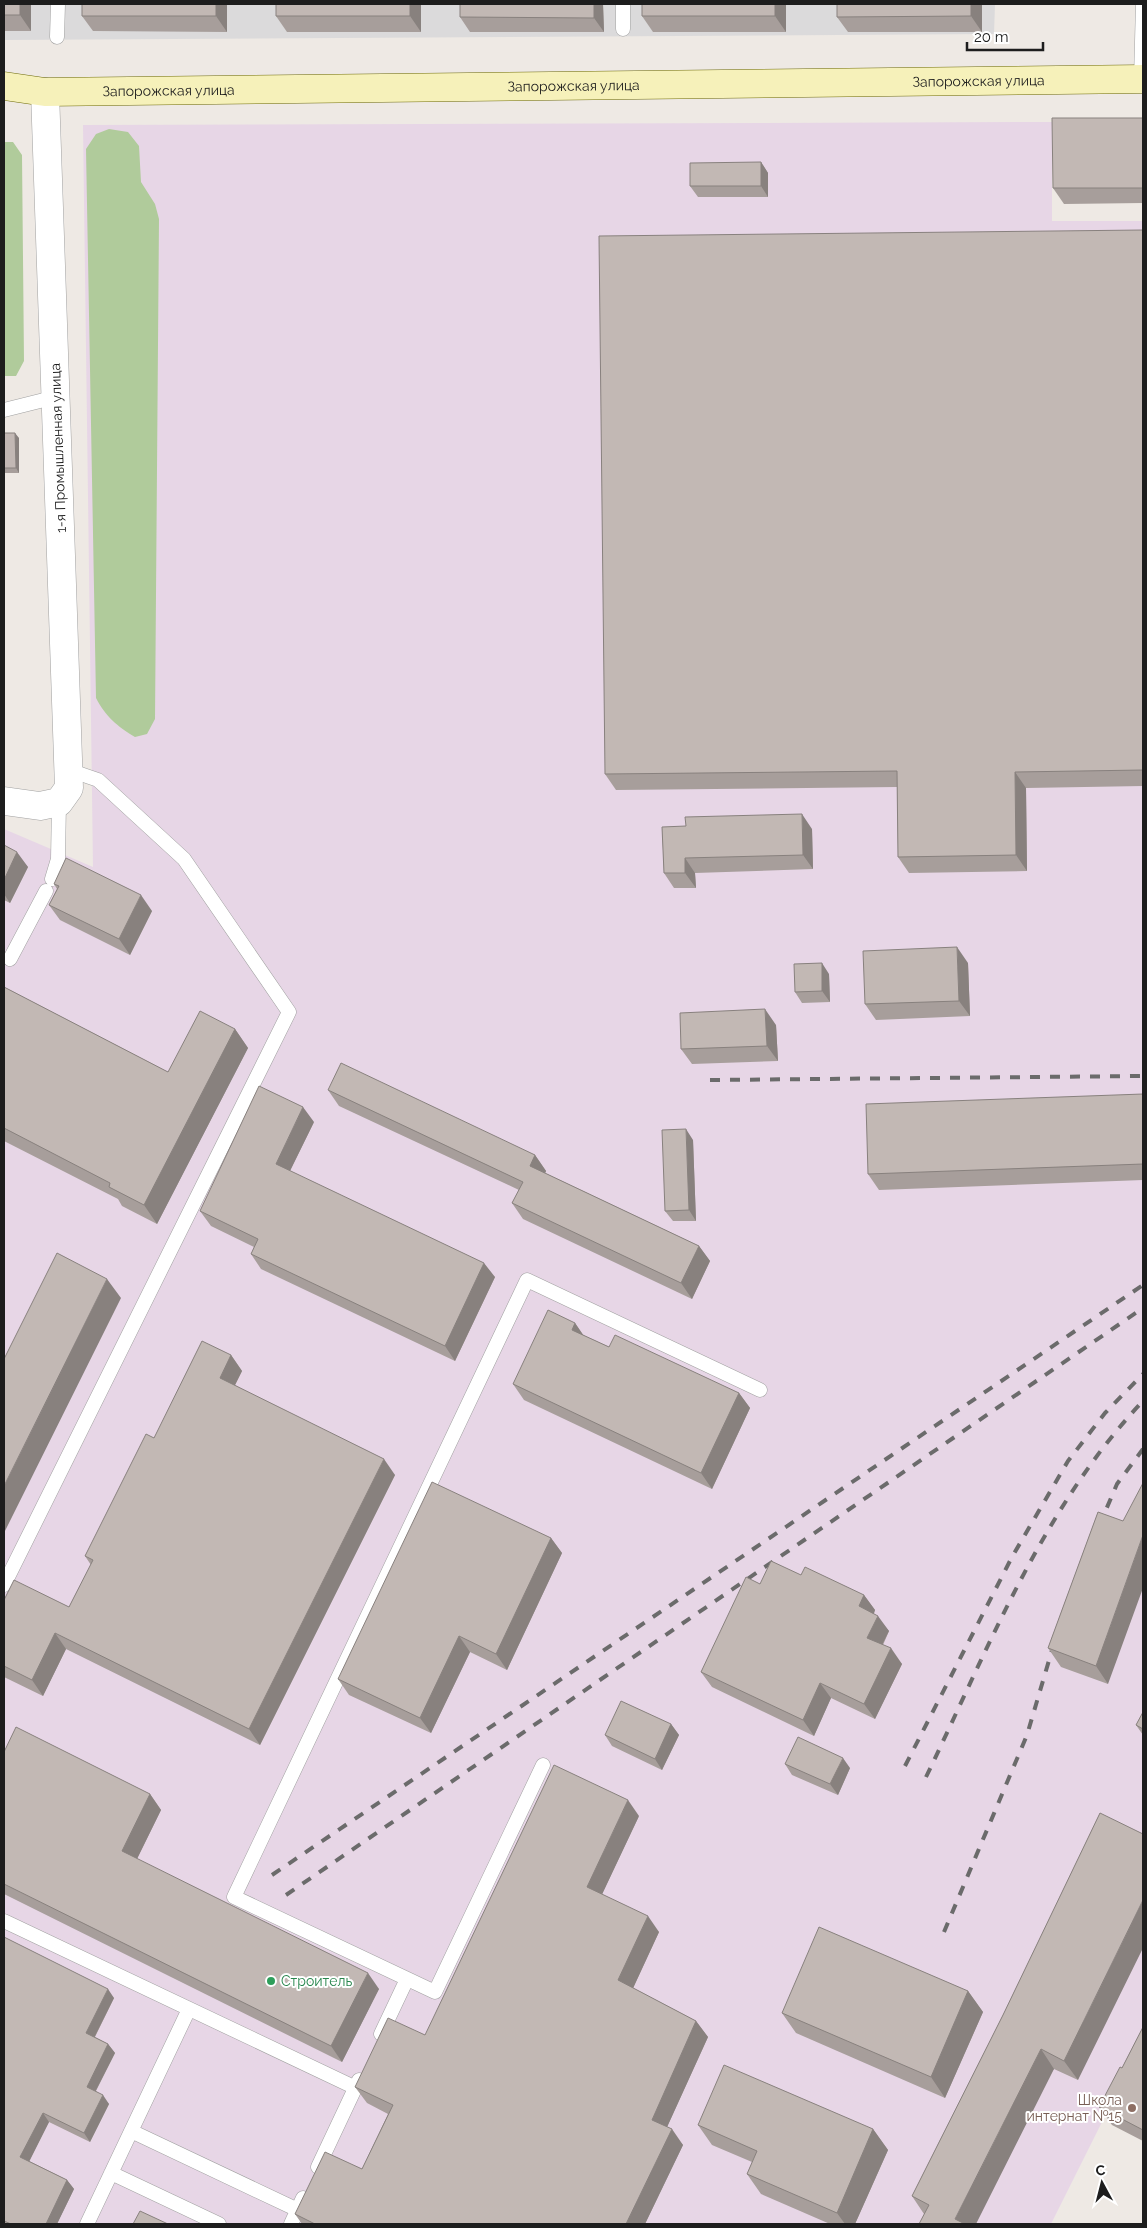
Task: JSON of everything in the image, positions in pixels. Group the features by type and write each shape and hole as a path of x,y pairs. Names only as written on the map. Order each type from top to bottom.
{"main road":[{"name":"Запорожская улица","path":"4,86 45,92 1142,79"}],"street":[{"name":"1-я Промышленная улица","path":"45,92 69,770 69,788 59,802"},
{"path":"4,801 16,805 40,806 59,802"}],"lane":[{"path":"58,4 58,37"},
{"path":"623,4 623,29"},
{"path":"1142,79 1143,4"},
{"path":"4,410 56,398"},
{"path":"4,1585 289,1012 184,859 98,780 69,770"},
{"path":"10,959 49,885 58,859 59,802"},
{"path":"543,1764 435,1992 234,1897 527,1280 760,1390"},
{"path":"4,1921 356,2088"},
{"path":"376,2046 407,1979"},
{"path":"87,2224 189,2009"},
{"path":"291,2224 364,2071"},
{"path":"131,2131 298,2210"},
{"path":"111,2173 219,2224"}],"shaded area":[{"path":"4,4 995,4 994,34 4,40"},
{"path":"1052,122 1052,221 1143,221 1143,2040 1051,2224 4,2224 4,829 93,867 83,125"}],"green space":[{"path":"109,129 128,132 139,146 141,182 155,204 159,219 155,719 147,734 135,737 112,720 96,698 86,149 96,134"},
{"path":"4,142 13,142 22,155 24,361 16,376 4,376"}],"building":[{"path":"4,4 20,4 20,15 4,15"},
{"path":"82,4 216,4 216,16 82,16"},
{"path":"276,4 410,4 410,16 276,16"},
{"path":"460,4 594,4 594,18 460,17"},
{"path":"642,4 775,4 775,16 642,16"},
{"path":"837,4 971,4 971,16 837,17"},
{"path":"1052,118 1143,118 1143,188 1053,188"},
{"path":"761,162 761,186 690,186 690,163"},
{"path":"1143,230 1143,770 1015,772 1016,855 898,857 897,771 605,774 599,236"},
{"path":"4,433 15,433 16,468 4,468"},
{"path":"802,814 803,855 685,858 685,873 664,873 662,827 686,826 685,817"},
{"path":"4,845 17,852 4,880"},
{"path":"66,858 141,895 119,939 49,905 59,886 54,884"},
{"path":"957,947 959,1001 865,1004 863,951"},
{"path":"822,963 822,991 795,992 794,964"},
{"path":"4,987 168,1072 200,1011 235,1029 144,1205 109,1187 110,1183 4,1128"},
{"path":"765,1009 767,1046 681,1049 680,1013"},
{"path":"341,1063 535,1155 530,1166 699,1246 681,1283 512,1203 523,1182 328,1090"},
{"path":"259,1086 303,1107 276,1164 484,1263 445,1346 251,1254 258,1239 200,1211"},
{"path":"1143,1094 1143,1164 868,1174 866,1104"},
{"path":"686,1129 689,1210 665,1211 662,1130"},
{"path":"57,1253 107,1279 4,1486 4,1359"},
{"path":"548,1310 575,1323 572,1330 609,1347 615,1335 739,1393 701,1473 513,1384"},
{"path":"202,1341 231,1355 220,1378 384,1459 249,1729 55,1633 32,1680 4,1666 4,1600 14,1580 69,1607 93,1560 85,1556 146,1434 154,1438"},
{"path":"432,1482 551,1538 496,1654 459,1636 420,1718 338,1679"},
{"path":"1143,1483 1143,1535 1096,1666 1048,1648 1098,1512 1123,1521"},
{"path":"771,1561 801,1575 805,1567 864,1595 859,1606 878,1616 867,1638 891,1648 864,1704 820,1683 803,1720 701,1672 746,1577 760,1584"},
{"path":"621,1701 671,1724 655,1759 605,1735"},
{"path":"1143,1712 1143,1729 1136,1725"},
{"path":"16,1727 150,1794 122,1851 368,1973 331,2046 4,1884 4,1752"},
{"path":"798,1737 843,1758 830,1784 785,1764"},
{"path":"554,1765 628,1800 587,1887 648,1916 618,1980 696,2021 652,2120 672,2129 626,2224 315,2224 295,2214 325,2152 362,2169 393,2105 355,2087 388,2018 425,2035"},
{"path":"1100,1813 1143,1834 1143,1900 1064,2061 1041,2049 955,2219 965,2224 919,2224 929,2205 912,2196 1003,2015"},
{"path":"819,1927 968,1991 931,2077 782,2013"},
{"path":"4,1937 108,1989 86,2033 108,2044 87,2087 103,2095 84,2133 43,2113 20,2157 67,2180 46,2224 11,2224 4,2221"},
{"path":"1143,2027 1143,2130 1099,2107"},
{"path":"724,2065 873,2129 837,2213 747,2174 757,2151 698,2125"},
{"path":"140,2211 168,2224 133,2224"}],"railway":[{"path":"710,1080 1143,1076"},
{"path":"272,1875 1143,1285"},
{"path":"286,1895 1143,1308"},
{"path":"905,1766 1012,1557 1068,1461 1105,1413 1143,1374"},
{"path":"926,1777 996,1629 1047,1532 1076,1486 1108,1442 1143,1401"},
{"path":"1099,1526 1117,1484 1143,1449"},
{"path":"944,1932 1027,1735 1055,1640"}],"place":[{"name":"Строитель","path":"271,1981"},
{"name":"Школа интернат №15","path":"1132,2108"}]}
